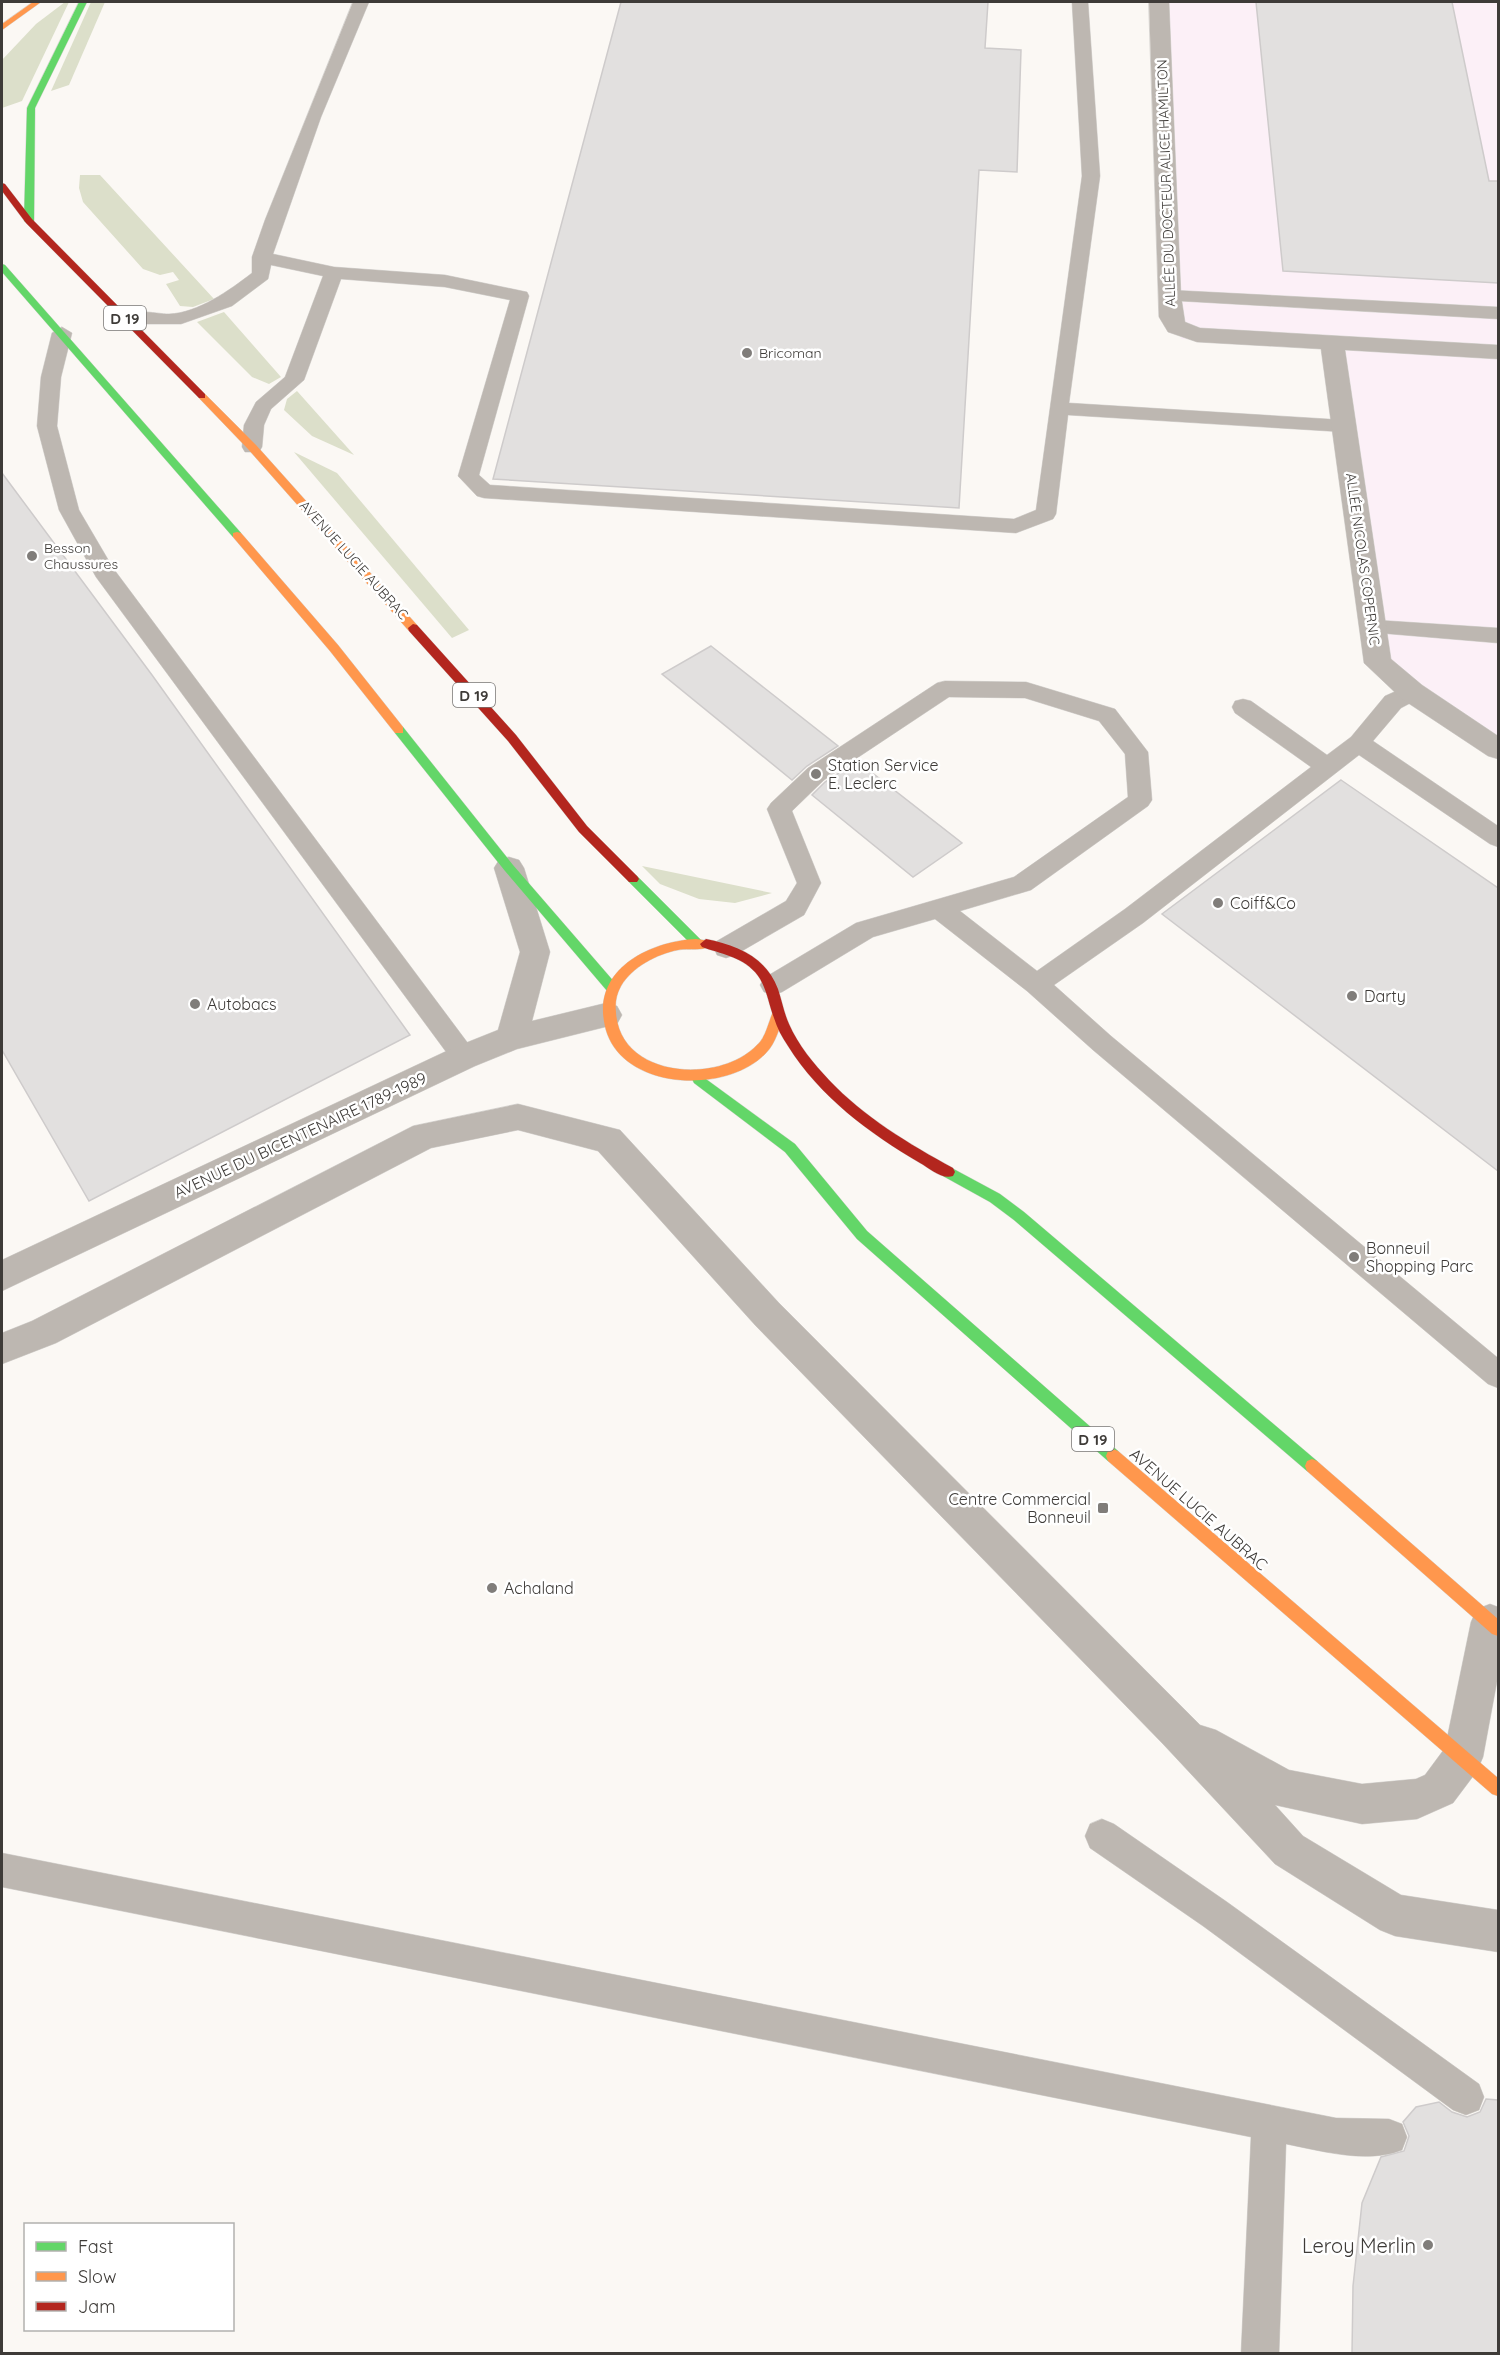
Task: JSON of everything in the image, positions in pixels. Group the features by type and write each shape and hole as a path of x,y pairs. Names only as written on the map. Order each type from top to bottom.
{"main road":[{"path":"2,28 36,2"},
{"path":"30,220 31,108 83,2"},
{"name":"AVENUE LUCIE AUBRAC","path":"2,186 30,220 252,447 512,738 583,829 697,943"},
{"path":"2,267 62,333 334,648 509,868 609,1001 615,1039 635,1062 664,1075 699,1079 736,1070 763,1049 778,1016"},
{"path":"609,1001 626,969 646,955 670,946 697,943 726,948 751,960 773,985 778,1016 806,1063 847,1107 900,1146 997,1199 1190,1362 1494,1625"},
{"name":"AVENUE LUCIE AUBRAC","path":"699,1079 790,1148 862,1235 1498,1788"}],"street":[{"name":"ALLÉE DU DOCTEUR ALICE HAMILTON","path":"1159,2 1169,296 1171,317 1176,327 1197,335 1498,352"},
{"name":"ALLÉE NICOLAS COPERNIC","path":"1332,344 1375,627 1378,663 1412,692 1498,749"},
{"path":"509,868 535,952 512,1038"},
{"name":"AVENUE DU BICENTENAIRE 1789-1989","path":"2,1276 464,1057 609,1001"},
{"path":"2,1349 44,1332 424,1136 518,1117 608,1140 767,1314 1177,1730 1289,1850 1395,1915 1498,1932"},
{"path":"1177,1730 1284,1789 1362,1804 1417,1799 1439,1789 1463,1757 1494,1625"}],"lane":[{"path":"125,318 174,320 225,302 261,275 261,257 317,106 361,2"},
{"path":"261,257 334,273 445,281 520,296 468,476 484,491 515,495 1016,526 1046,514 1048,484 1091,176 1080,2"},
{"path":"252,447 254,425 263,406 294,380 334,273"},
{"path":"1169,296 1498,313"},
{"path":"62,333 51,377 47,426 69,510 104,572 464,1057"},
{"path":"1059,408 1344,426"},
{"path":"1375,627 1498,636"},
{"path":"726,948 795,908 809,883 779,809 816,774 945,689 1026,690 1107,715 1136,752 1140,800 1022,884 937,907 865,930 773,985"},
{"path":"1036,984 1134,916 1326,766 1359,743 1393,702 1412,692"},
{"path":"1243,707 1326,766"},
{"path":"1359,743 1498,838"},
{"path":"937,907 1036,984 1102,1043 1498,1375"},
{"path":"1102,1836 1224,1921 1466,2097"},
{"path":"2,1870 188,1909 358,1939 1336,2136 1389,2137"},
{"path":"1260,2354 1269,2123"}],"shaded area":[{"path":"1169,2 1498,2 1498,750 1374,667 1324,348 1181,339"}],"green space":[{"path":"65,2 69,2 22,101 2,108 2,60 36,24"},
{"path":"91,2 105,2 69,85 51,91"},
{"path":"80,175 100,175 214,299 193,307 180,306 166,284 179,280 173,272 160,275 143,269 83,202 79,188"},
{"path":"224,312 281,377 269,384 252,377 197,322"},
{"path":"297,391 354,455 312,436 284,410 287,399"},
{"path":"294,452 337,473 469,630 452,638"},
{"path":"642,866 772,893 735,903 699,899 660,884"}],"building":[{"name":"Bricoman","path":"621,2 988,2 985,48 1021,50 1017,172 979,170 959,508 493,479"},
{"path":"1256,2 1452,2 1489,181 1498,181 1498,283 1283,271"},
{"path":"2,473 152,675 410,1035 89,1201 2,1050"},
{"path":"711,646 838,746 807,766 792,780 662,674"},
{"path":"857,761 962,843 913,877 812,795 825,782"},
{"path":"1341,780 1498,888 1498,1171 1162,914"},
{"name":"Leroy Merlin","path":"1486,2099 1498,2100 1498,2354 1352,2354 1353,2286 1362,2203 1381,2157 1404,2151 1409,2136 1403,2122 1416,2107 1439,2102 1452,2112 1467,2117 1480,2112"}],"traffic: fast":[{"path":"29,221 31,108 83,2"},
{"path":"2,267 237,535"},
{"path":"399,730 509,868 612,988"},
{"path":"633,879 697,943"},
{"path":"699,1079 790,1148 862,1235 1113,1456"},
{"path":"948,1172 995,1198 1019,1216 1312,1466"}],"traffic: slow":[{"path":"2,28 37,2"},
{"path":"202,396 252,447 413,628"},
{"path":"237,535 334,648 399,730"},
{"path":"706,944 678,945 662,950 637,962 623,974 615,984 609,1002 610,1027 622,1047 641,1062 665,1072 692,1076 719,1073 743,1065 762,1049 778,1016"},
{"path":"1113,1456 1498,1788"},
{"path":"1312,1466 1498,1629"}],"traffic: jam":[{"path":"2,186 29,221 202,396"},
{"path":"413,628 512,738 583,829 633,879"},
{"path":"706,944 725,948 743,956 758,967 769,983 781,1021 792,1042 839,1098 884,1133 948,1172"}],"place":[{"name":"Bricoman","path":"747,353"},
{"name":"Besson Chaussures","path":"32,556"},
{"name":"Station Service E. Leclerc","path":"816,774"},
{"name":"Coiff&Co","path":"1218,903"},
{"name":"Darty","path":"1352,996"},
{"name":"Autobacs","path":"195,1004"},
{"name":"Bonneuil Shopping Parc","path":"1354,1257"},
{"name":"Centre Commercial Bonneuil","path":"1103,1508"},
{"name":"Achaland","path":"492,1588"},
{"name":"Leroy Merlin","path":"1428,2245"}]}
